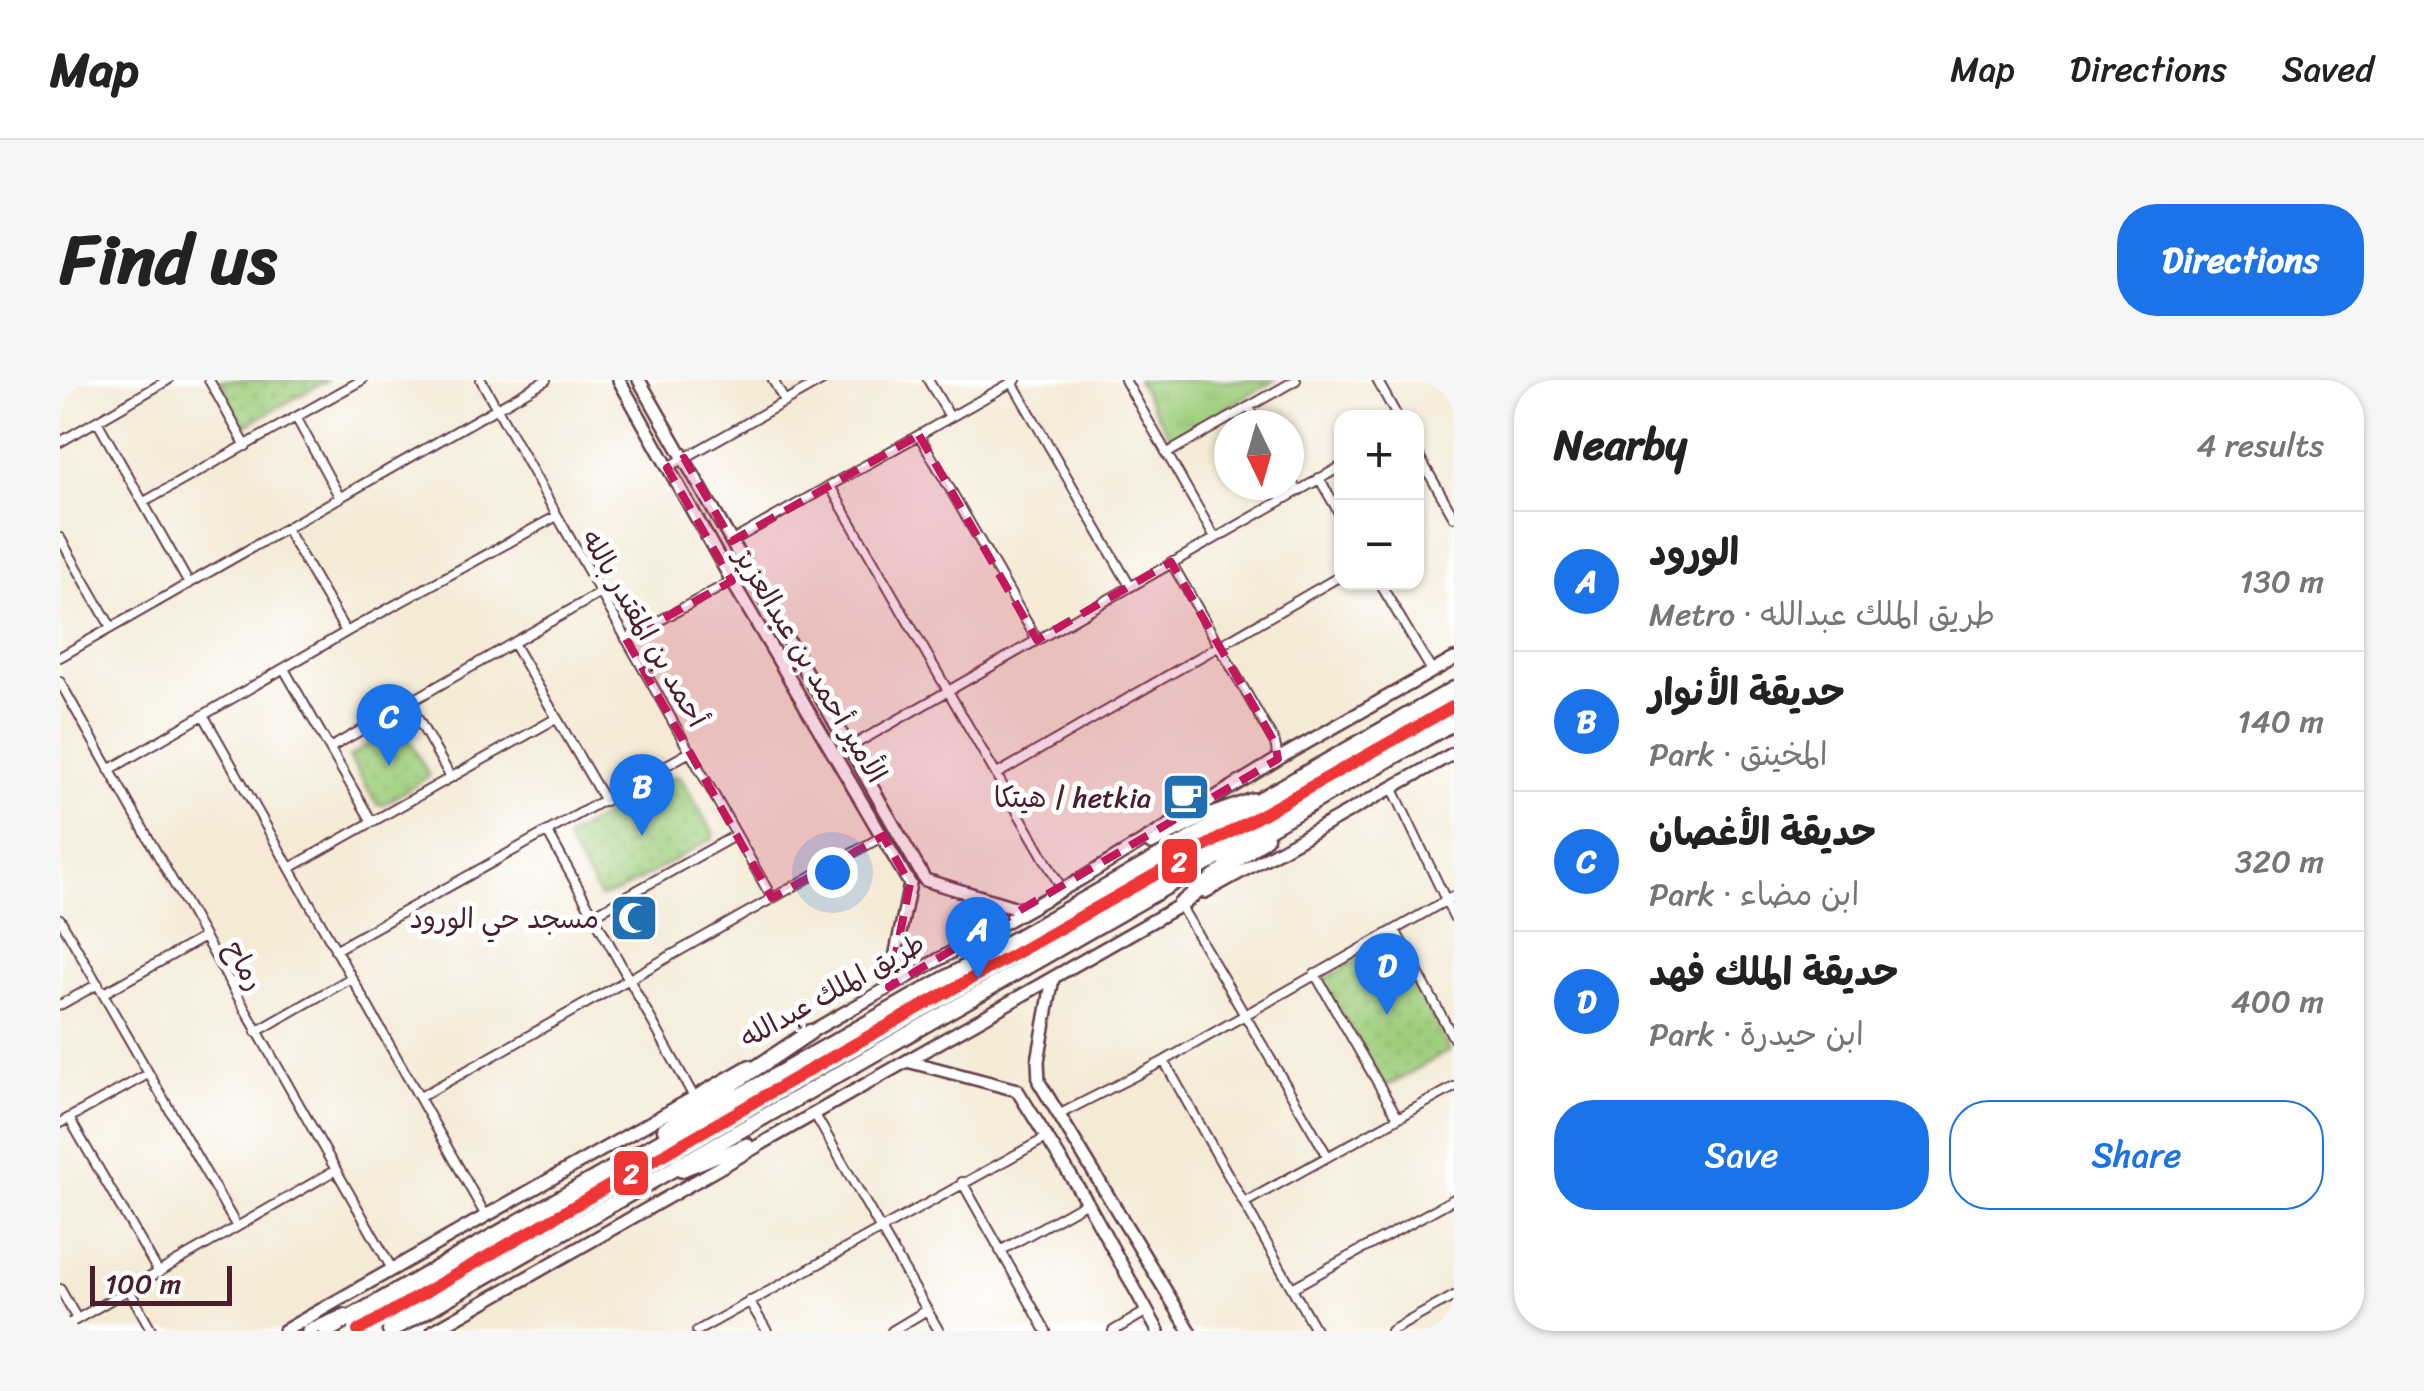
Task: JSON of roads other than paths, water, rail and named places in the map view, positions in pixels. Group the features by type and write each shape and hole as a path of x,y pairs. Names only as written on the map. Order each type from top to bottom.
{"highway":[{"name":"طريق الملك عبدالله","path":"327,1331 1454,689"},
{"path":"393,1330 1454,722"},
{"path":"1180,905 1256,843 1329,792"},
{"path":"631,1159 663,1130 810,1032"}],"main road":[{"path":"621,384 638,380"},
{"name":"الأمير أحمد بن عبدالعزيز","path":"638,380 925,880 1024,910"},
{"name":"الأمير أحمد بن عبدالعزيز","path":"621,384 910,884 890,987"},
{"name":"طريق الملك عبدالله","path":"284,1331 1081,879 1278,758 1454,659"},
{"path":"433,1331 1454,752"},
{"path":"1081,879 1206,816 1280,788"},
{"path":"1052,978 1038,1061 1039,1082 1190,1331"},
{"path":"907,1061 1017,1090 1087,1202 1158,1331"},
{"path":"654,1182 789,1126"},
{"path":"308,1331 377,1303"}],"street":[{"path":"60,442 168,380"},
{"path":"209,380 246,446"},
{"path":"144,502 297,418 349,383 362,380"},
{"name":"أحمد بن المقتدر بالله","path":"481,380 772,898"},
{"path":"60,656 546,380"},
{"path":"773,380 785,402"},
{"path":"667,468 823,380"},
{"path":"928,380 950,417"},
{"path":"1124,380 1215,538"},
{"path":"1166,454 1296,380"},
{"path":"1377,380 1394,410"},
{"path":"732,541 1014,381 1130,586"},
{"path":"297,418 340,498"},
{"path":"97,420 189,584"},
{"path":"919,435 1037,640"},
{"path":"1424,465 1454,516"},
{"path":"1304,487 1334,470"},
{"path":"1319,478 1334,504"},
{"path":"830,486 1062,889"},
{"path":"850,747 1281,500"},
{"path":"109,770 346,632 555,517"},
{"path":"286,529 346,632"},
{"path":"60,538 110,628"},
{"path":"1172,562 1276,743 1278,758"},
{"path":"626,639 732,580"},
{"path":"997,774 1334,580"},
{"path":"1384,590 1432,671"},
{"path":"330,748 600,593"},
{"path":"513,643 604,801"},
{"path":"284,668 372,822"},
{"name":"رماح","path":"60,682 392,1269"},
{"path":"410,703 450,776"},
{"path":"204,716 486,1216"},
{"path":"290,868 556,719"},
{"path":"335,950 690,752"},
{"path":"1393,789 1450,898 1454,917"},
{"path":"548,833 694,1097"},
{"path":"593,914 736,835"},
{"path":"420,1097 883,836"},
{"path":"1060,1114 1248,1016 1450,898"},
{"path":"1180,905 1326,1156"},
{"path":"60,919 236,1227"},
{"path":"1395,930 1454,1038"},
{"path":"104,994 204,937"},
{"path":"1315,974 1398,1118"},
{"path":"256,1032 351,978"},
{"path":"60,1005 98,984"},
{"path":"1164,1062 1316,1331"},
{"path":"60,1124 148,1074"},
{"path":"1244,1202 1454,1087"},
{"path":"814,1113 939,1331"},
{"path":"70,1118 159,1273"},
{"path":"696,1331 1046,1138"},
{"path":"60,1329 334,1171"},
{"path":"962,1182 1046,1331"},
{"path":"1292,1288 1454,1199"},
{"path":"1000,1250 1087,1202"},
{"path":"60,1289 78,1319"},
{"path":"130,1290 152,1331"},
{"path":"1391,1331 1454,1296"},
{"path":"749,1301 767,1331"},
{"path":"892,1331 928,1310"},
{"path":"1113,1331 1147,1311"}],"place":[{"name":"حديقة الأغصان","path":"389,766"},
{"name":"هيتكا | hetkia","path":"1186,797"},
{"name":"حديقة الأنوار","path":"642,836"},
{"name":"مسجد حي الورود","path":"634,918"},
{"name":"الورود","path":"978,979"},
{"name":"حديقة الملك فهد","path":"1387,1015"}]}
